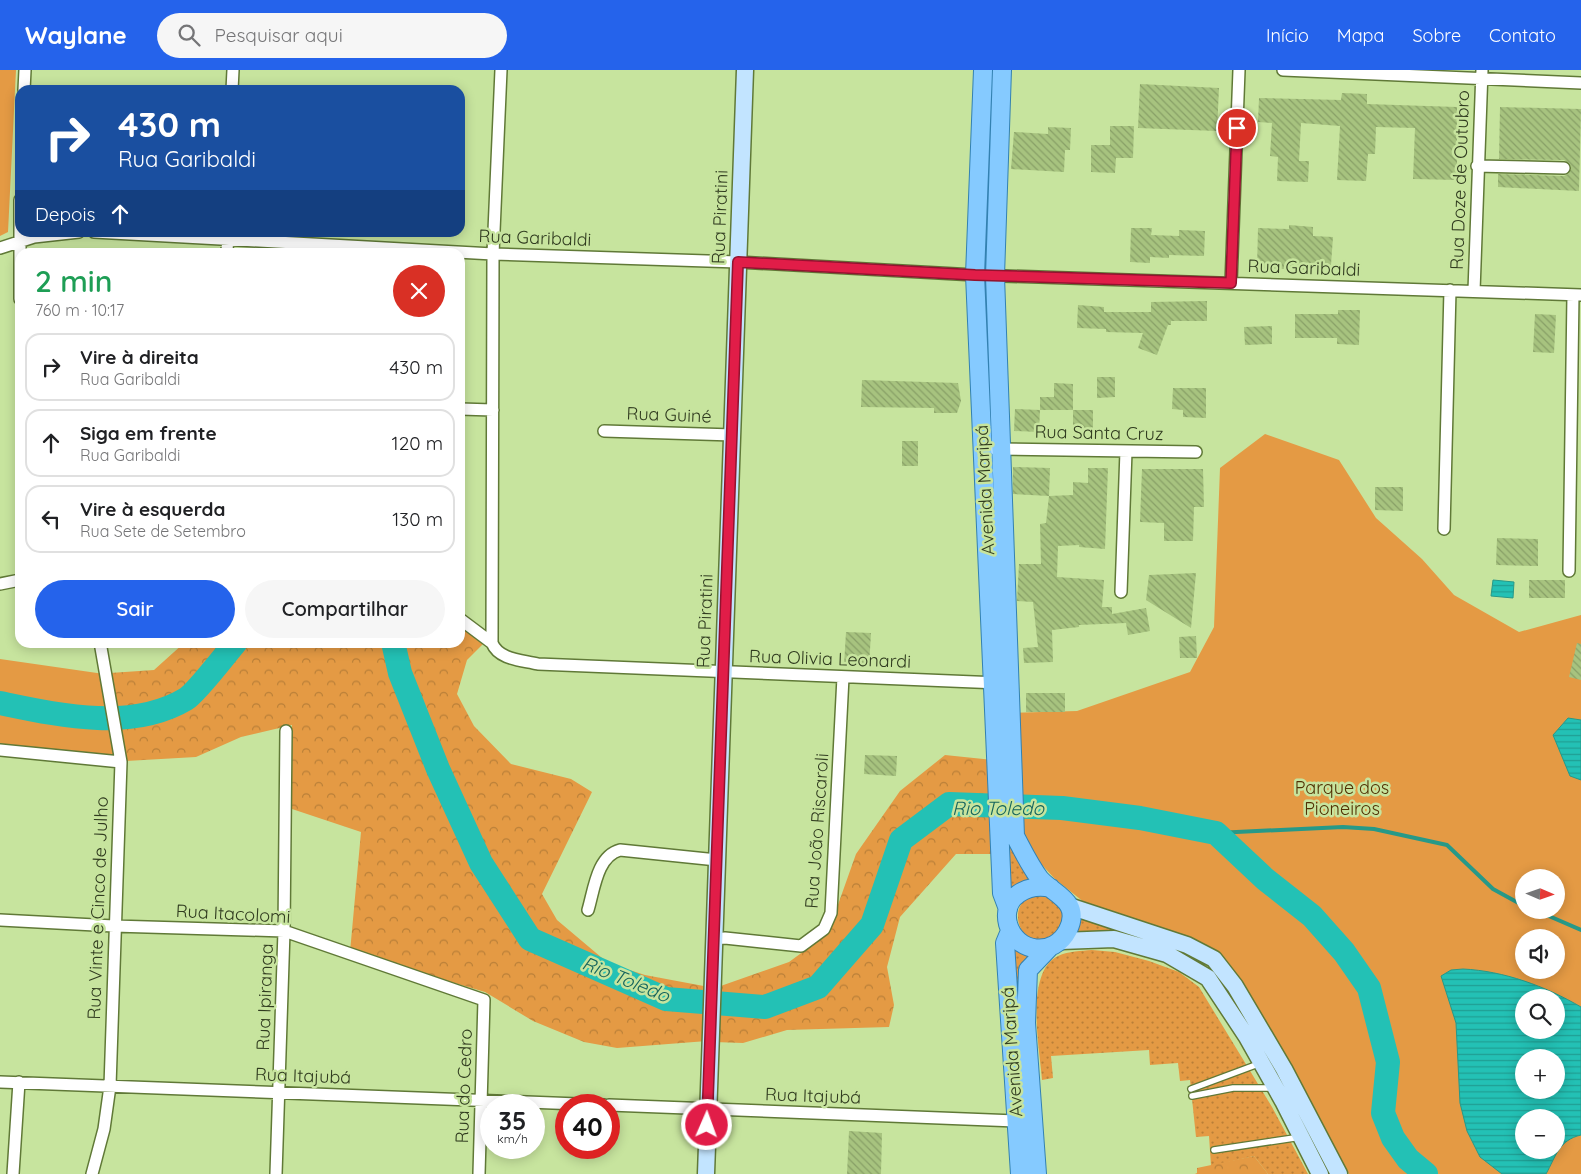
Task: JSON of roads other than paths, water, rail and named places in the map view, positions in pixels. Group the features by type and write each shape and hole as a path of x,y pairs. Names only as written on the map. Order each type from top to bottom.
{"main road":[{"name":"Avenida Maripá","path":"983,70 975,275 983,449 1001,683 1007,835 1002,892 1008,909"},
{"name":"Avenida Maripá","path":"1001,683 1000,448 995,276 1002,70"},
{"name":"Avenida Maripá","path":"1007,835 1042,881 1051,888"},
{"path":"1040,885 1051,888 1061,894 1069,906 1071,916 1070,928 1055,944 1038,949 1027,947 1018,941 1010,931 1007,920 1008,909 1016,895 1030,887 1040,885"},
{"name":"Avenida Maripá","path":"1010,931 1006,943 1020,1174"},
{"name":"Avenida Maripá","path":"1037,1174 1026,1022 1028,970 1055,944"}],"street":[{"path":"24,85 25,70"},
{"path":"232,85 233,70"},
{"path":"492,643 493,254 501,70"},
{"name":"Rua Piratini","path":"706,1174 746,70"},
{"path":"1231,283 1239,70"},
{"path":"1283,70 1481,75 1581,82"},
{"name":"Rua Doze de Outubro","path":"1474,291 1481,75"},
{"path":"1477,166 1564,168"},
{"path":"18,237 18,248"},
{"path":"0,248 34,237"},
{"name":"Rua Garibaldi","path":"243,237 405,248"},
{"name":"Rua Garibaldi","path":"465,252 738,262 995,276 1577,295"},
{"path":"1444,529 1450,290"},
{"path":"1570,571 1577,295"},
{"path":"465,409 492,410"},
{"name":"Rua Guiné","path":"604,431 732,435"},
{"name":"Rua Santa Cruz","path":"983,449 1196,452"},
{"path":"1121,592 1126,451"},
{"path":"0,584 15,581"},
{"name":"Rua Olivia Leonardi","path":"465,623 492,643 495,650 502,655 538,664 1001,683"},
{"name":"Rua Vinte e Cinco de Julho","path":"92,1174 104,1129 110,1086 121,762 110,689 101,648"},
{"name":"Rua João Riscaroli","path":"714,940 725,938 801,946 824,928 831,914 843,677"},
{"name":"Rua Ipiranga","path":"276,1174 284,931 286,732"},
{"path":"0,750 121,762"},
{"path":"588,910 602,866 606,858 613,852 620,850 717,860"},
{"path":"1069,906 1187,944 1214,959 1235,986 1277,1057 1283,1084 1301,1137 1320,1174"},
{"name":"Rua Itacolomi","path":"0,920 114,926 284,931 484,1000"},
{"path":"1055,944 1114,939 1167,954 1188,964 1208,978 1247,1037 1260,1063 1283,1084 1339,1174"},
{"name":"Rua do Cedro","path":"481,1094 484,1000"},
{"name":"Rua Itajubá","path":"0,1082 480,1100"},
{"path":"13,1174 19,1082"},
{"name":"Rua Itajubá","path":"620,1105 1016,1121"},
{"name":"Rua do Cedro","path":"479,1174 480,1137"}],"lane":[{"path":"1277,1057 1192,1092 1283,1084"},
{"path":"1214,1150 1301,1137"}],"water":[{"path":"1493,580 1514,582 1513,598 1491,596"},
{"path":"1568,718 1581,720 1581,780 1570,776 1553,735"},
{"path":"1451,970 1478,970 1509,976 1546,989 1515,989 1515,1039 1565,1039 1565,998 1581,1007 1581,1135 1565,1143 1565,1109 1515,1109 1515,1159 1554,1159 1546,1174 1502,1174 1480,1157 1467,1131 1460,1103 1456,1023 1441,976"}],"waterway":[{"name":"Rio Toledo","path":"0,703 70,716 118,718 142,715 165,709 186,699 204,681 231,648"},
{"name":"Rio Toledo","path":"394,648 400,673 438,769 481,863 530,939 666,999 765,1007 818,987 872,925 901,840 949,804 1062,808 1140,818 1216,833 1265,879 1312,916 1344,952 1369,988 1388,1062 1383,1113 1393,1138 1408,1159 1426,1174"},
{"path":"1216,833 1343,827 1374,829 1447,845 1493,889 1515,901"},
{"path":"1556,919 1581,930"}],"park label":[{"name":"Parque dos Pioneiros","path":"1342,798"}]}
